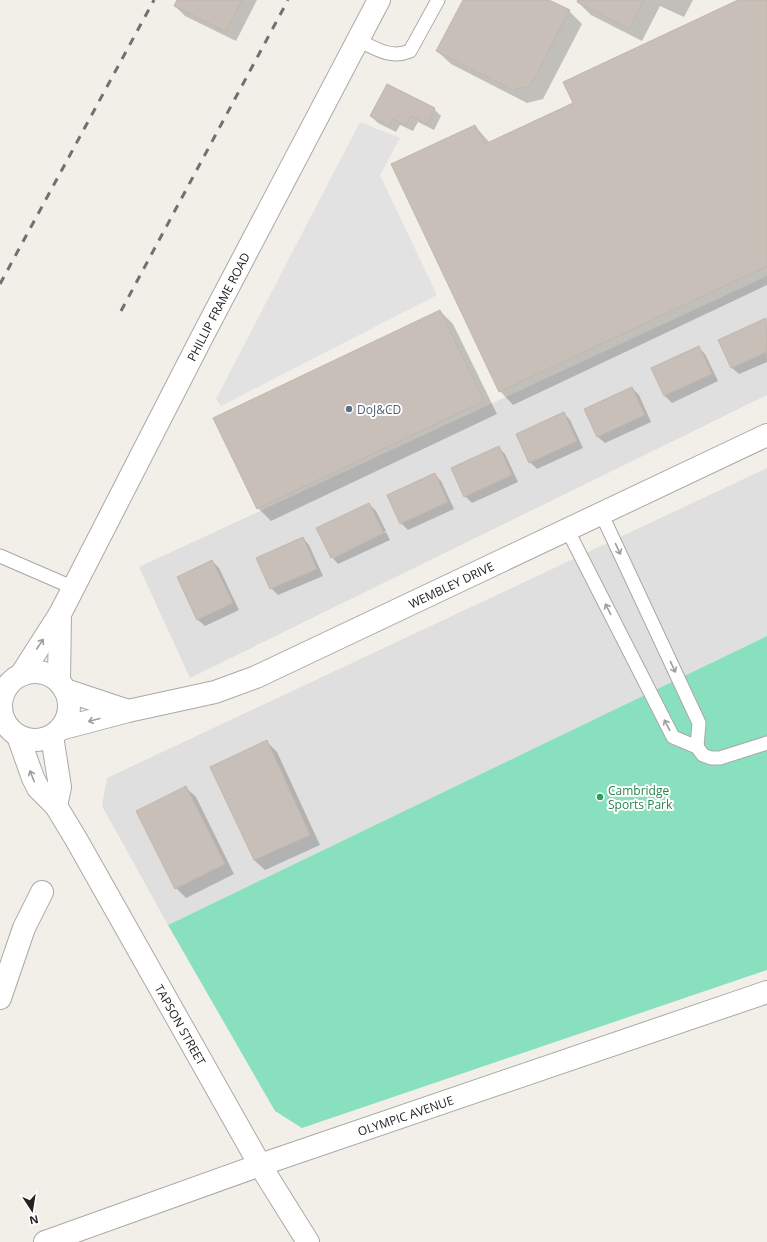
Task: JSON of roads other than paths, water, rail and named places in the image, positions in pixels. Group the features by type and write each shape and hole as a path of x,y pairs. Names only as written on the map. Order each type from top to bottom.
{"street":[{"name":"PHILLIP FRAME ROAD","path":"21,675 60,614 74,588 203,335 379,0"},
{"name":"WEMBLEY DRIVE","path":"56,732 128,711 215,692 256,676 767,435"},
{"name":"PHILLIP FRAME ROAD","path":"60,614 62,686"},
{"path":"30,672 40,672 50,675 62,686 69,700 69,711 66,720 56,732 35,740 18,736 9,729 3,719 0,708 1,696 6,687 21,675 30,672"},
{"path":"62,686 128,711"},
{"path":"56,732 60,788 56,806"},
{"name":"TAPSON STREET","path":"18,736 33,778 45,797 56,806 260,1165 308,1242"},
{"path":"0,998 24,928 42,892"},
{"name":"OLYMPIC AVENUE","path":"45,1242 260,1165 767,992"}],"lane":[{"path":"358,40 392,55 403,54 410,51 438,0"},
{"path":"601,514 699,723 697,746"},
{"path":"567,529 673,737 697,746 703,755 720,758 767,743"},
{"path":"0,556 74,588"}],"railway":[{"path":"0,284 154,0"},
{"path":"121,311 288,0"}],"place":[{"name":"DoJ&CD","path":"349,409"},
{"name":"Cambridge Sports Park","path":"600,797"}]}
